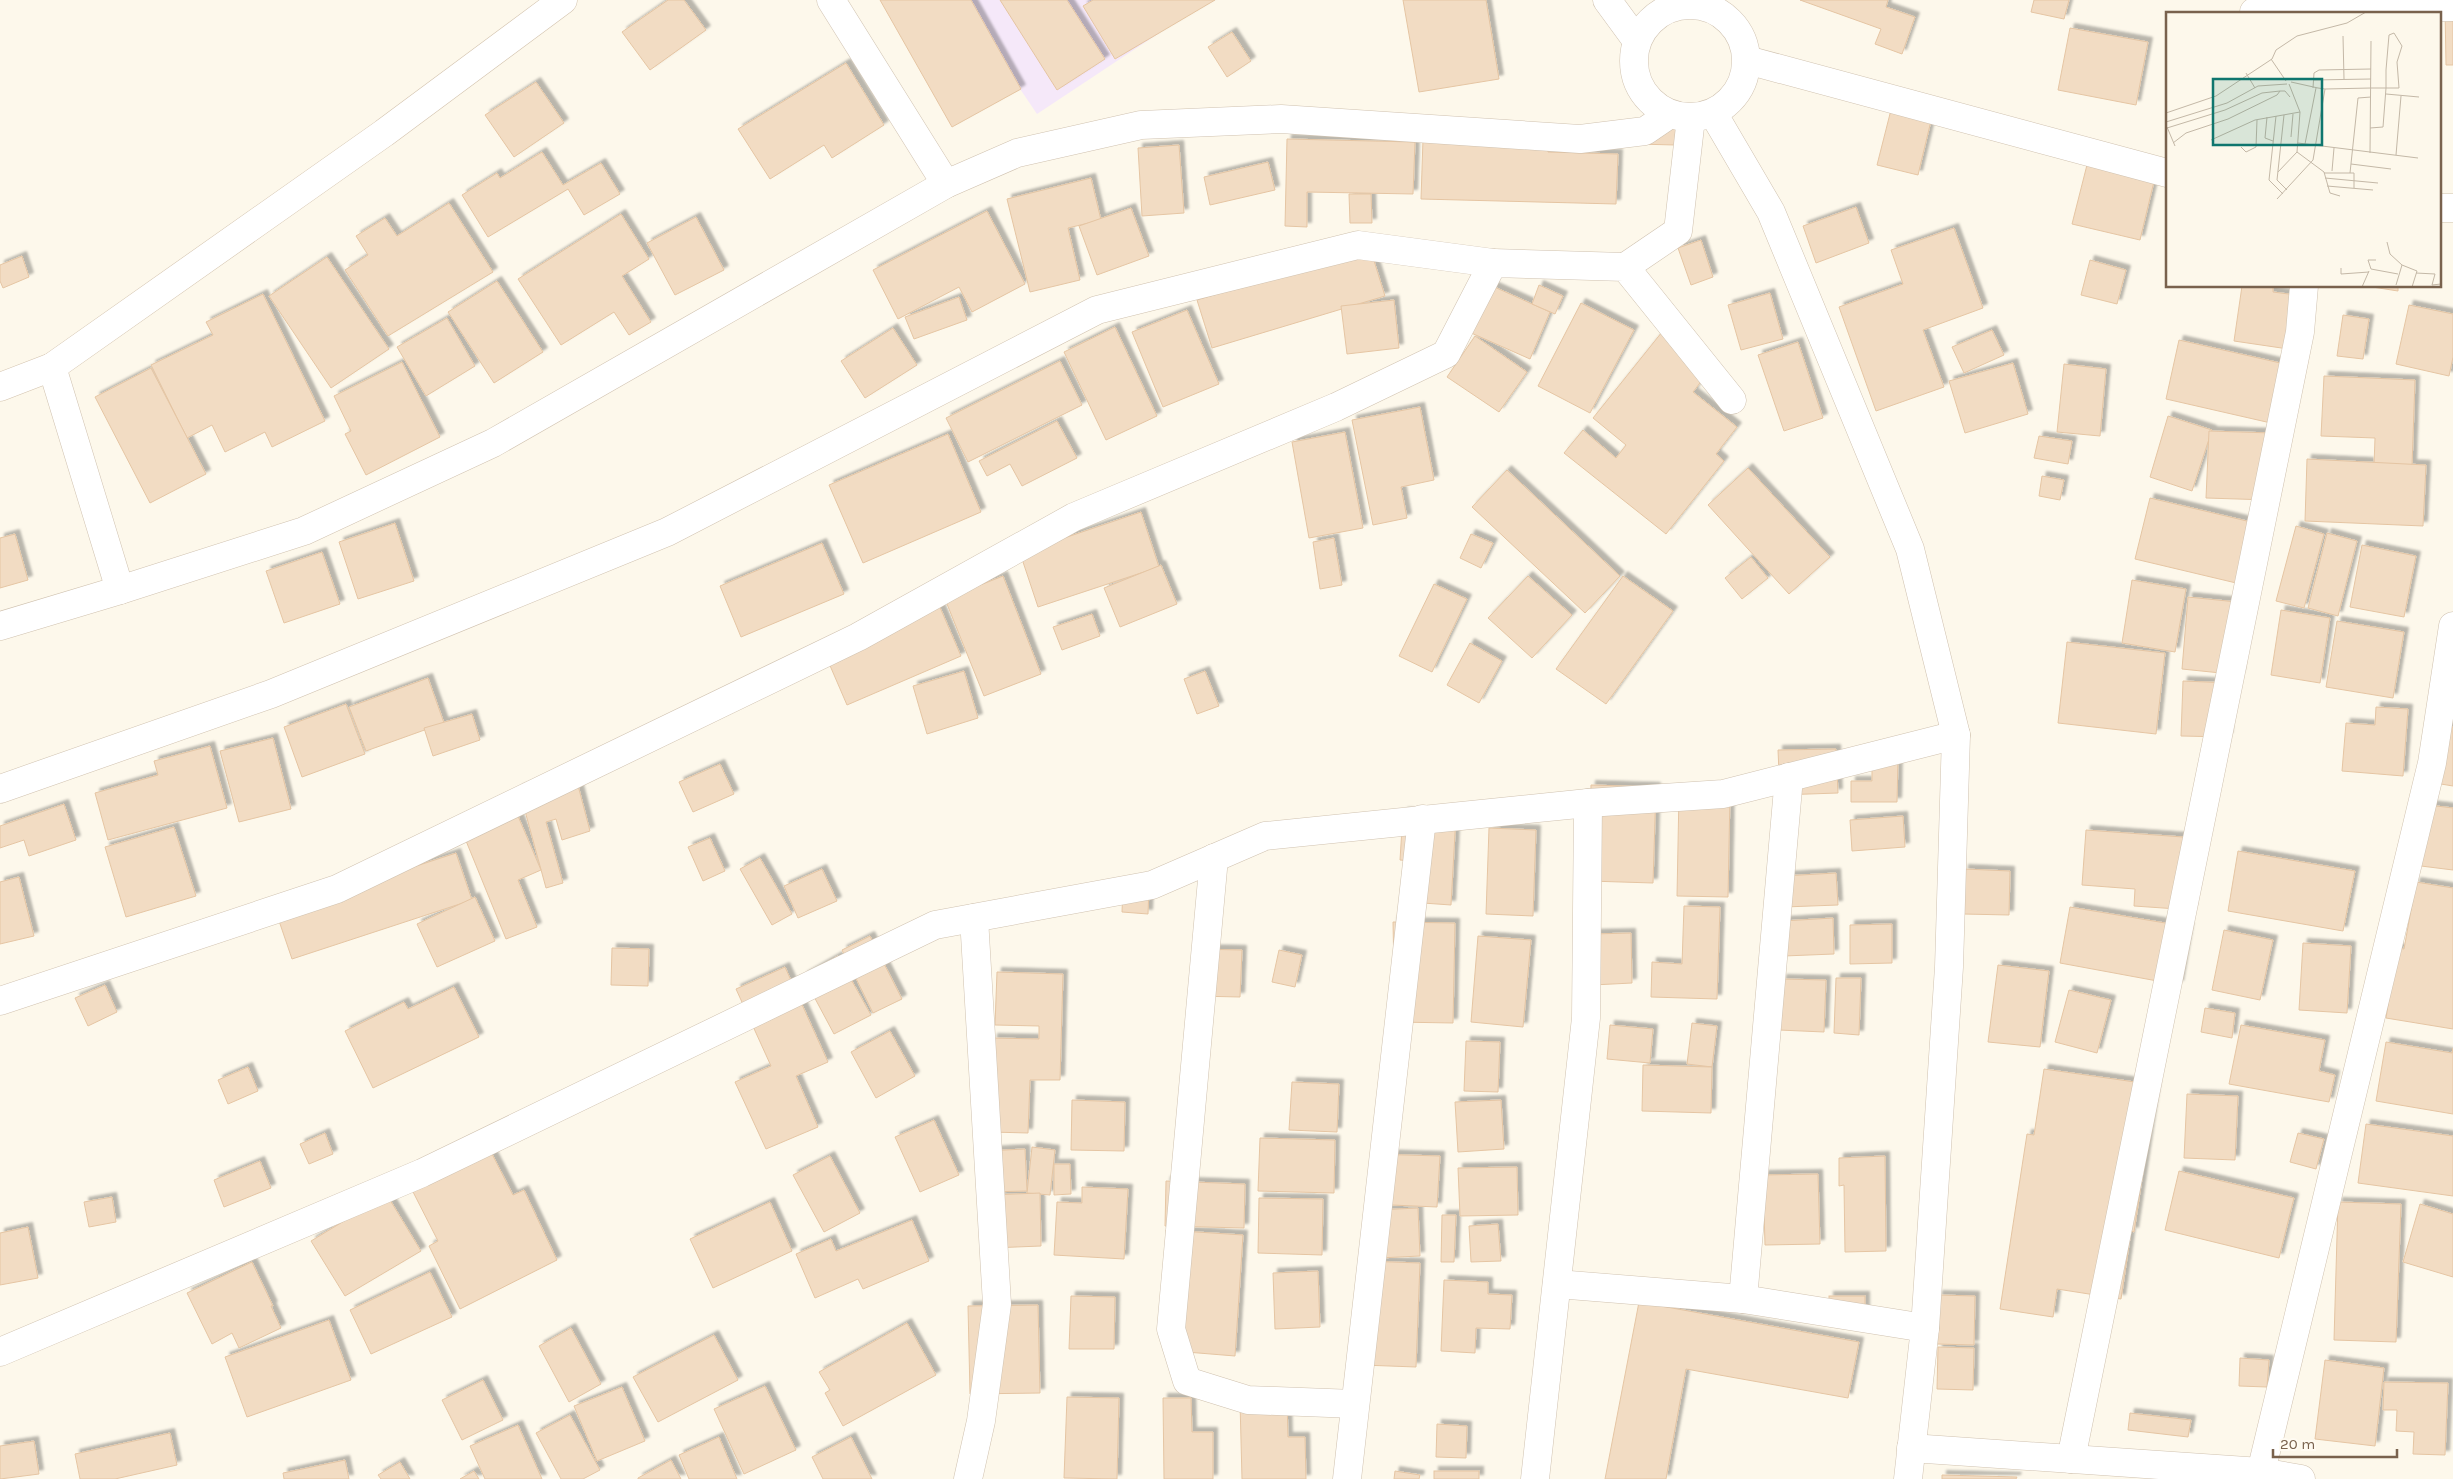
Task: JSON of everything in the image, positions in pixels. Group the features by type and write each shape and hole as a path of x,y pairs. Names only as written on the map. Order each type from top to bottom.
{"street":[{"path":"0,386 52,368 384,133 563,0"},
{"path":"831,0 946,184"},
{"path":"1607,0 1637,41"},
{"path":"0,626 304,531 493,443 946,184 1017,153 1142,126 1281,119 1580,139 1645,131 1691,115 1731,101 1743,81 1747,60 1742,38 1730,20 1711,8 1689,4 1664,4 1648,22 1637,41 1633,62 1638,84 1651,102 1691,115 1771,212 1910,550 1956,735 1950,967 1924,1328 1908,1479"},
{"path":"2255,8 2453,7"},
{"path":"1747,60 2166,173"},
{"path":"0,789 271,694 667,532 1097,310 1358,246 1493,263 1625,267 1678,231 1691,115"},
{"path":"2440,208 2453,208"},
{"path":"0,1001 337,889 858,637 1074,517 1336,407 1446,354 1493,263"},
{"path":"1625,267 1732,400"},
{"path":"2071,1459 2300,332 2304,288"},
{"path":"52,368 120,590"},
{"path":"2261,1476 2432,762 2453,626"},
{"path":"0,1352 422,1173 935,925 1152,884 1264,836 1588,802 1723,794 1956,735"},
{"path":"1743,1299 1789,777"},
{"path":"1535,1479 1586,1018 1588,802"},
{"path":"1347,1479 1422,819"},
{"path":"1214,858 1171,1328 1187,1381 1248,1400 1355,1404"},
{"path":"968,1479 981,1421 997,1304 974,918"},
{"path":"1557,1284 1743,1299 1924,1328"},
{"path":"1911,1448 2071,1459 2301,1479"}],"shaded area":[{"path":"960,0 1209,0 1037,114"}],"building":[{"path":"668,0 684,0 706,30 650,70 622,32"},
{"path":"880,0 971,0 1021,89 952,127"},
{"path":"1000,0 1067,0 1105,59 1057,90"},
{"path":"1093,0 1215,0 1115,59 1083,6"},
{"path":"1403,0 1486,0 1499,79 1419,92"},
{"path":"1800,0 1888,0 1886,7 1915,17 1902,54 1875,44 1881,29"},
{"path":"2034,0 2069,0 2064,19 2031,12"},
{"path":"2453,7 2453,65 2446,65 2445,8"},
{"path":"2070,28 2148,42 2136,105 2058,90"},
{"path":"1232,32 1251,61 1227,77 1208,47"},
{"path":"846,63 884,125 832,158 824,145 770,179 738,129"},
{"path":"536,82 564,123 514,157 485,115"},
{"path":"1895,94 1935,104 1918,175 1877,165"},
{"path":"1676,123 1675,145 1636,144"},
{"path":"1287,139 1415,142 1413,194 1307,192 1307,227 1285,226"},
{"path":"1423,139 1548,143 1548,152 1618,154 1616,204 1421,199"},
{"path":"1179,145 1184,213 1142,216 1138,148"},
{"path":"542,152 563,185 601,163 620,194 584,215 568,189 488,237 462,195 497,173 500,178"},
{"path":"2089,157 2156,173 2140,240 2072,224"},
{"path":"1268,162 1275,190 1210,205 1204,177"},
{"path":"1091,178 1101,220 1068,228 1080,280 1030,292 1007,199"},
{"path":"1349,194 1371,194 1372,223 1350,223"},
{"path":"449,203 493,272 388,336 345,270 368,255 356,236 385,218 397,236"},
{"path":"1856,207 1869,243 1816,263 1803,226"},
{"path":"1131,208 1149,256 1097,275 1079,226"},
{"path":"987,211 1025,284 972,312 959,287 898,319 873,270"},
{"path":"621,214 649,259 622,276 651,322 629,335 614,312 561,345 518,279"},
{"path":"696,217 724,270 675,295 647,243"},
{"path":"1954,228 1983,308 1923,330 1944,387 1876,411 1839,307 1903,284 1891,250"},
{"path":"1701,240 1713,277 1691,285 1678,248"},
{"path":"1370,248 1385,296 1212,348 1197,300"},
{"path":"22,256 29,277 3,288 0,281 0,265"},
{"path":"327,257 389,349 331,388 269,296"},
{"path":"2090,260 2126,270 2117,304 2081,295"},
{"path":"497,281 543,352 494,383 448,312"},
{"path":"1490,285 1550,312 1530,359 1469,332"},
{"path":"1539,285 1563,296 1555,314 1532,304"},
{"path":"2242,288 2273,288 2273,292 2304,296 2295,350 2234,341"},
{"path":"2379,288 2398,288 2398,291"},
{"path":"1770,293 1783,339 1741,350 1728,305"},
{"path":"263,294 325,421 272,447 265,432 225,452 212,425 187,438 151,365 213,335 206,322"},
{"path":"959,297 967,320 914,339 905,317"},
{"path":"1394,300 1399,348 1347,354 1341,306"},
{"path":"1581,303 1634,330 1590,413 1538,386"},
{"path":"2409,305 2453,314 2453,357 2449,376 2396,364"},
{"path":"1187,310 1219,384 1163,407 1132,332"},
{"path":"2343,315 2369,319 2363,359 2337,356"},
{"path":"447,318 475,366 426,396 397,347"},
{"path":"1115,327 1157,416 1106,440 1064,352"},
{"path":"893,328 917,365 865,398 841,361"},
{"path":"1992,330 2004,355 1964,373 1952,347"},
{"path":"1662,332 1710,370 1693,392 1737,427 1716,454 1724,461 1666,534 1564,453 1583,430 1616,458 1626,445 1593,418"},
{"path":"1475,336 1527,372 1499,412 1447,377"},
{"path":"2179,340 2298,367 2284,426 2166,399"},
{"path":"1798,342 1823,418 1784,431 1758,355"},
{"path":"1060,361 1082,405 968,462 946,418"},
{"path":"402,362 440,437 366,475 345,434 351,431 334,396"},
{"path":"2013,363 2028,414 1965,433 1949,381"},
{"path":"2064,364 2106,369 2100,436 2057,432"},
{"path":"151,368 206,474 150,503 95,397"},
{"path":"2324,376 2415,380 2412,466 2374,465 2375,438 2321,436"},
{"path":"1420,407 1434,480 1401,487 1407,518 1373,525 1352,420"},
{"path":"2168,416 2212,430 2192,491 2150,477"},
{"path":"1057,421 1077,458 1022,486 1010,464 987,476 979,461"},
{"path":"2209,431 2272,433 2269,500 2206,498"},
{"path":"1345,432 1363,528 1309,538 1292,442"},
{"path":"948,434 981,512 863,563 829,485"},
{"path":"2039,436 2072,441 2068,464 2034,458"},
{"path":"2307,459 2426,465 2423,526 2305,521"},
{"path":"1748,468 1830,557 1789,594 1708,505"},
{"path":"1507,470 1620,576 1585,613 1472,507"},
{"path":"2042,476 2064,480 2060,500 2039,496"},
{"path":"2150,498 2268,526 2253,587 2135,559"},
{"path":"1141,512 1159,567 1038,607 1020,553"},
{"path":"395,523 414,581 358,599 339,542"},
{"path":"2296,526 2324,534 2304,608 2276,601"},
{"path":"2327,533 2357,541 2338,616 2308,608"},
{"path":"15,534 28,580 0,588 0,538"},
{"path":"1471,534 1493,543 1481,568 1460,558"},
{"path":"1334,538 1342,585 1320,589 1313,542"},
{"path":"822,543 844,594 741,637 720,586"},
{"path":"2362,545 2416,556 2404,617 2350,607"},
{"path":"322,552 340,604 284,623 266,571"},
{"path":"1751,557 1768,578 1742,599 1725,578"},
{"path":"1161,565 1177,604 1120,627 1104,588"},
{"path":"1003,576 1041,674 984,696 945,599"},
{"path":"1528,576 1572,615 1532,658 1488,618"},
{"path":"1623,576 1673,611 1606,704 1556,669"},
{"path":"2132,580 2186,589 2175,652 2122,643"},
{"path":"1434,584 1467,599 1432,672 1399,656"},
{"path":"2188,597 2247,603 2240,675 2182,669"},
{"path":"939,605 961,656 847,705 825,654"},
{"path":"2281,610 2330,618 2320,683 2271,675"},
{"path":"1092,614 1100,636 1062,650 1053,627"},
{"path":"2337,621 2404,632 2393,698 2326,687"},
{"path":"2067,642 2165,653 2156,734 2058,723"},
{"path":"1470,643 1502,661 1479,703 1447,685"},
{"path":"964,671 978,718 927,734 913,686"},
{"path":"1205,671 1219,706 1197,714 1184,679"},
{"path":"428,678 444,723 366,751 349,707"},
{"path":"2183,681 2230,683 2228,737 2181,736"},
{"path":"346,704 365,754 302,777 284,727"},
{"path":"2376,707 2408,709 2403,776 2342,771 2346,723 2375,725"},
{"path":"472,714 480,740 433,756 424,728"},
{"path":"2444,725 2453,727 2453,786 2435,783"},
{"path":"273,738 291,809 239,822 220,751"},
{"path":"210,746 227,808 108,840 95,793 158,775 154,761"},
{"path":"1836,749 1838,793 1780,795 1778,750"},
{"path":"1872,759 1898,759 1897,802 1851,802 1851,781 1872,781"},
{"path":"720,764 734,794 693,812 679,782"},
{"path":"575,774 590,831 562,840 556,819 546,822 563,883 546,888 519,789"},
{"path":"1591,785 1656,787 1653,883 1589,881"},
{"path":"1679,793 1730,794 1728,897 1677,896"},
{"path":"64,804 76,840 29,856 24,840 0,848 0,826"},
{"path":"2428,805 2453,808 2453,870 2421,866"},
{"path":"515,809 541,870 518,880 537,927 506,939 462,831"},
{"path":"1403,812 1456,815 1451,905 1409,902 1411,861 1400,860"},
{"path":"1903,816 1905,847 1852,851 1850,820"},
{"path":"174,827 196,896 126,917 105,847"},
{"path":"1489,828 1536,830 1533,916 1486,914"},
{"path":"2086,830 2197,838 2192,910 2134,906 2135,889 2082,885"},
{"path":"710,838 725,871 703,881 688,847"},
{"path":"2238,851 2355,871 2343,931 2228,911"},
{"path":"456,853 472,900 292,959 276,912"},
{"path":"760,858 792,914 772,925 740,869"},
{"path":"822,869 837,901 798,918 784,886"},
{"path":"1964,869 2010,871 2009,915 1963,914"},
{"path":"1836,873 1838,905 1784,907 1783,876"},
{"path":"19,877 34,936 0,944 0,882"},
{"path":"2416,882 2453,888 2453,1029 2386,1018 2397,948 2404,949"},
{"path":"1123,887 1149,888 1148,914 1122,912"},
{"path":"475,897 495,941 437,967 417,924"},
{"path":"1684,906 1720,907 1717,999 1651,997 1652,962 1682,964"},
{"path":"2070,907 2189,927 2179,985 2060,963"},
{"path":"1833,918 1834,954 1784,956 1783,921"},
{"path":"1393,922 1455,923 1453,1023 1395,1022"},
{"path":"1892,924 1892,963 1850,964 1850,925"},
{"path":"2224,930 2273,940 2260,1000 2212,990"},
{"path":"1631,933 1632,983 1593,985 1592,934"},
{"path":"870,936 902,999 873,1013 842,950"},
{"path":"1478,936 1531,940 1523,1027 1471,1022"},
{"path":"2303,943 2351,946 2347,1013 2299,1010"},
{"path":"612,948 649,949 648,986 611,985"},
{"path":"1197,949 1242,950 1240,997 1195,996"},
{"path":"1279,950 1302,955 1295,987 1272,982"},
{"path":"838,956 871,1015 834,1034 803,976"},
{"path":"1998,965 2049,971 2040,1047 1988,1042"},
{"path":"785,967 828,1062 796,1076 818,1127 766,1149 735,1082 771,1066 736,989"},
{"path":"997,972 1063,974 1060,1080 1030,1080 1028,1133 990,1132 993,1038 1039,1039 1039,1026 995,1025"},
{"path":"1836,978 1861,978 1859,1035 1834,1033"},
{"path":"1782,979 1826,980 1824,1032 1779,1030"},
{"path":"105,985 117,1012 88,1026 75,998"},
{"path":"454,987 479,1037 373,1088 345,1031 404,1002 408,1009"},
{"path":"2069,990 2111,1000 2097,1053 2055,1042"},
{"path":"2205,1008 2235,1013 2232,1038 2201,1032"},
{"path":"1692,1023 1717,1026 1712,1067 1687,1064"},
{"path":"1610,1025 1653,1029 1650,1063 1607,1059"},
{"path":"2241,1025 2325,1040 2319,1071 2335,1075 2329,1102 2229,1084"},
{"path":"890,1031 915,1076 876,1098 851,1052"},
{"path":"1466,1041 1500,1042 1498,1092 1464,1091"},
{"path":"2386,1042 2452,1053 2453,1048 2453,1114 2376,1101"},
{"path":"1643,1065 1712,1067 1711,1113 1642,1111"},
{"path":"248,1067 258,1091 228,1104 218,1080"},
{"path":"2044,1069 2156,1085 2134,1232 2131,1231 2121,1299 2057,1289 2053,1317 2000,1309 2027,1134 2034,1135"},
{"path":"1292,1082 1339,1084 1337,1132 1289,1130"},
{"path":"2187,1094 2238,1096 2235,1160 2184,1158"},
{"path":"1072,1100 1125,1102 1124,1151 1071,1150"},
{"path":"1501,1100 1504,1149 1458,1152 1455,1102"},
{"path":"934,1120 959,1175 920,1192 895,1137"},
{"path":"2366,1124 2453,1136 2453,1196 2358,1183"},
{"path":"325,1133 333,1154 309,1164 300,1144"},
{"path":"2298,1133 2324,1139 2316,1169 2290,1162"},
{"path":"1260,1138 1335,1140 1334,1193 1258,1191"},
{"path":"1032,1147 1055,1150 1050,1195 1027,1193"},
{"path":"489,1148 513,1195 524,1190 557,1260 460,1309 429,1246 438,1241 409,1184"},
{"path":"1025,1149 1027,1191 987,1192 985,1151"},
{"path":"1371,1154 1440,1156 1437,1207 1369,1204"},
{"path":"830,1156 860,1213 824,1232 793,1175"},
{"path":"1885,1156 1886,1251 1845,1252 1844,1185 1839,1186 1839,1158"},
{"path":"260,1161 271,1188 224,1207 214,1180"},
{"path":"1054,1164 1070,1164 1071,1194 1054,1195"},
{"path":"1517,1167 1518,1215 1460,1216 1458,1168"},
{"path":"2179,1171 2294,1198 2279,1258 2165,1230"},
{"path":"1818,1174 1820,1244 1765,1245 1763,1175"},
{"path":"1166,1181 1245,1184 1244,1228 1165,1226"},
{"path":"1082,1187 1128,1189 1124,1259 1054,1255 1057,1202 1082,1203"},
{"path":"1040,1193 1041,1246 991,1248 989,1195"},
{"path":"387,1195 421,1251 345,1296 311,1241"},
{"path":"112,1197 116,1222 89,1227 84,1202"},
{"path":"1259,1198 1323,1199 1322,1255 1258,1253"},
{"path":"770,1202 792,1251 713,1288 690,1239"},
{"path":"2338,1202 2401,1204 2396,1342 2334,1340"},
{"path":"2420,1204 2453,1214 2453,1277 2403,1262"},
{"path":"1418,1208 1420,1256 1379,1258 1376,1210"},
{"path":"1442,1215 1456,1215 1454,1262 1441,1262"},
{"path":"912,1220 929,1261 863,1289 858,1279 815,1298 796,1254 831,1239 836,1251"},
{"path":"1498,1224 1501,1261 1471,1262 1469,1226"},
{"path":"28,1227 38,1278 0,1285 0,1233"},
{"path":"1166,1230 1243,1235 1235,1356 1174,1351"},
{"path":"1365,1261 1420,1263 1416,1367 1362,1365"},
{"path":"252,1262 273,1306 271,1306 281,1328 239,1348 232,1333 212,1344 187,1293"},
{"path":"1318,1271 1320,1327 1275,1329 1273,1273"},
{"path":"430,1272 452,1317 371,1354 350,1310"},
{"path":"1444,1280 1488,1282 1488,1294 1512,1295 1510,1329 1476,1328 1475,1353 1441,1351"},
{"path":"1938,1295 1975,1296 1974,1345 1937,1344"},
{"path":"1071,1296 1115,1297 1114,1349 1069,1349"},
{"path":"1829,1296 1865,1296 1865,1312 1829,1312"},
{"path":"1639,1302 1859,1342 1848,1398 1686,1369 1666,1479 1605,1479"},
{"path":"1038,1305 1040,1393 970,1394 968,1306"},
{"path":"329,1320 351,1380 247,1417 225,1357"},
{"path":"907,1323 936,1375 843,1426 825,1393 830,1390 819,1372"},
{"path":"571,1328 601,1384 569,1402 539,1346"},
{"path":"714,1335 738,1380 658,1422 633,1377"},
{"path":"1938,1347 1974,1348 1973,1390 1937,1389"},
{"path":"2240,1358 2269,1360 2267,1387 2239,1386"},
{"path":"2325,1360 2384,1368 2375,1446 2315,1439"},
{"path":"483,1380 503,1420 462,1440 442,1400"},
{"path":"2384,1382 2448,1383 2445,1455 2413,1454 2414,1432 2396,1431 2397,1410 2383,1410"},
{"path":"765,1386 796,1450 744,1474 714,1409"},
{"path":"622,1387 645,1441 597,1461 574,1406"},
{"path":"1067,1397 1119,1398 1117,1479 1064,1478"},
{"path":"1163,1398 1191,1398 1192,1432 1213,1432 1213,1479 1164,1479"},
{"path":"1287,1400 1288,1437 1305,1437 1306,1479 1242,1479 1240,1402"},
{"path":"2130,1413 2191,1420 2188,1437 2128,1430"},
{"path":"570,1415 600,1470 583,1479 561,1479 536,1433"},
{"path":"1437,1424 1467,1426 1466,1458 1436,1457"},
{"path":"518,1425 542,1479 485,1479 470,1446"},
{"path":"170,1433 177,1465 115,1479 80,1479 75,1454"},
{"path":"719,1437 737,1479 689,1479 679,1455"},
{"path":"851,1437 872,1479 823,1479 812,1457"},
{"path":"34,1441 39,1474 0,1479 0,1446"},
{"path":"345,1460 349,1479 284,1479 283,1473"},
{"path":"671,1460 681,1479 638,1479 638,1478"},
{"path":"400,1462 410,1479 381,1479 378,1475"},
{"path":"474,1471 479,1479 460,1479"},
{"path":"1395,1471 1420,1475 1419,1479 1394,1479"},
{"path":"1434,1471 1479,1471 1479,1479 1434,1479"},
{"path":"1942,1475 2017,1477 2016,1479 1942,1479"}]}
